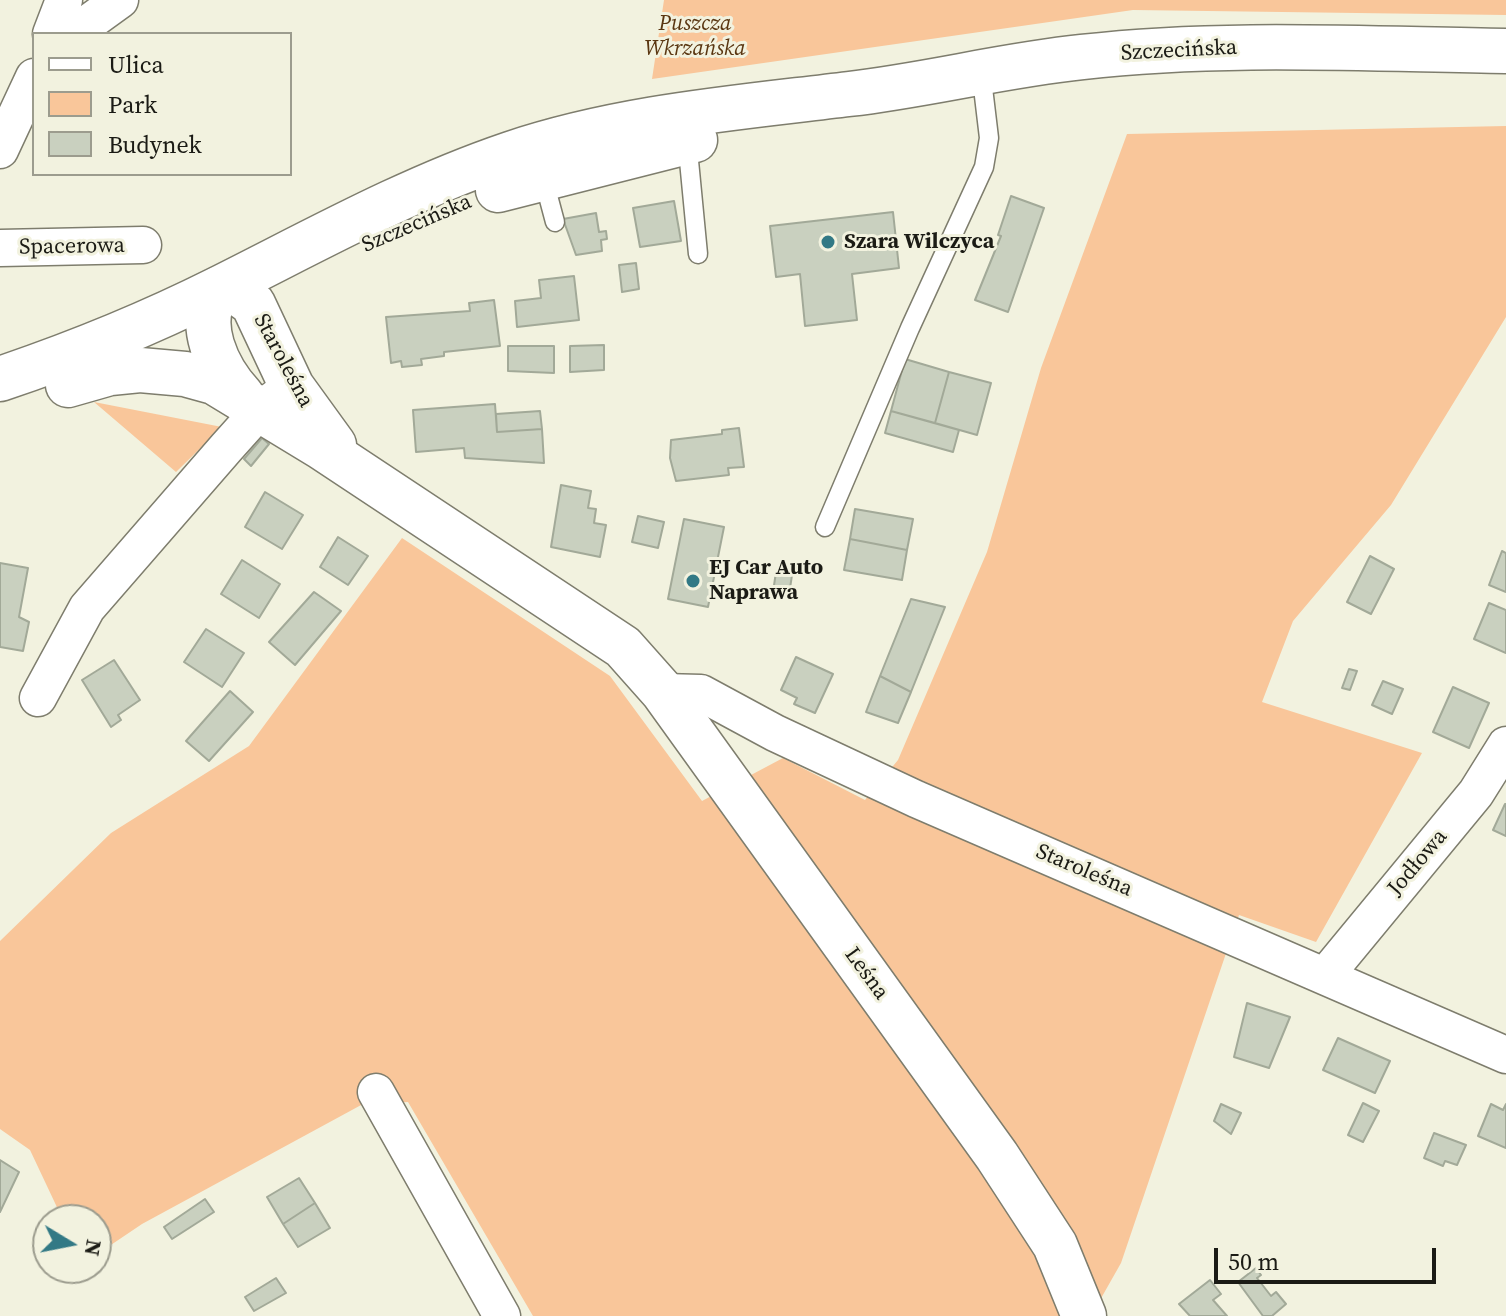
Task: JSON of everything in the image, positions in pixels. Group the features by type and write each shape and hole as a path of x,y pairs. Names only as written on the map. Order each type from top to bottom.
{"main road":[{"name":"Szczecińska","path":"0,408 68,385 227,306 420,220 539,162 686,127 739,130 854,94 1082,57 1180,50 1506,51"},
{"name":"Szczecińska","path":"0,379 227,306"},
{"name":"Staroleśna","path":"227,306 265,397"},
{"name":"Staroleśna","path":"227,306 217,362 351,468 623,647"},
{"path":"68,385 110,373 155,370 199,377 265,397"},
{"name":"Leśna","path":"623,647 663,692 997,1156 1055,1245 1084,1316"}],"street":[{"path":"52,32 64,0"},
{"path":"76,32 120,0"},
{"path":"0,150 32,81"},
{"name":"Spacerowa","path":"0,248 143,245"},
{"path":"38,698 87,608 265,397"},
{"name":"Staroleśna","path":"663,692 701,693 775,733 916,799 1506,1055"},
{"name":"Jodłowa","path":"1325,976 1476,793 1506,745"},
{"path":"376,1092 502,1316"}],"lane":[{"path":"825,527 910,328 984,167 989,138 981,71"},
{"path":"686,127 698,254"},
{"path":"539,162 555,222"}],"green space":[{"name":"Puszcza Wkrzańska","path":"664,0 1506,0 1506,15 1133,10 652,79"},
{"path":"1506,126 1506,317 1391,505 1293,621 1262,702 1422,753 1316,942 1239,915 1121,1263 1091,1316 533,1316 408,1102 363,1104 142,1224 112,1244 112,1204 55,1204 30,1150 0,1129 0,941 111,833 249,746 402,538 610,676 702,801 783,758 865,800 898,760 987,552 1041,368 1127,134"},
{"path":"94,402 222,427 176,472"}],"building":[{"path":"1011,196 1044,208 1008,312 975,300 1001,236 998,235"},
{"path":"674,201 681,241 640,247 633,208"},
{"path":"893,212 899,268 852,274 857,320 805,326 800,274 776,277 770,226"},
{"path":"596,213 599,232 606,231 607,239 601,240 602,251 576,255 563,219"},
{"path":"636,263 639,289 622,292 619,265"},
{"path":"574,276 579,320 517,327 515,301 541,298 539,280"},
{"path":"494,300 500,346 444,352 444,356 421,359 422,365 402,367 401,361 391,363 386,317 470,311 469,303"},
{"path":"604,345 604,370 570,372 570,346"},
{"path":"508,346 554,346 554,373 508,371"},
{"path":"905,359 949,372 935,423 891,411"},
{"path":"949,372 991,383 977,435 935,423"},
{"path":"495,404 497,432 542,429 544,463 465,458 464,448 416,452 413,410"},
{"path":"540,411 542,429 497,432 496,414"},
{"path":"891,411 959,430 953,452 885,433"},
{"path":"739,428 744,467 728,468 729,475 676,481 670,458 671,440 722,434 722,430"},
{"path":"262,438 269,444 251,466 244,459"},
{"path":"561,485 591,491 588,508 596,509 594,523 606,525 600,557 551,547"},
{"path":"265,492 303,515 282,549 245,527"},
{"path":"855,509 913,519 907,550 850,539"},
{"path":"638,516 664,522 658,548 632,542"},
{"path":"684,519 724,527 708,607 668,599"},
{"path":"338,537 368,556 348,585 320,567"},
{"path":"850,539 907,550 902,580 844,570"},
{"path":"1502,551 1506,553 1506,592 1489,585"},
{"path":"1370,556 1394,569 1371,614 1347,602"},
{"path":"242,560 280,584 259,618 221,594"},
{"path":"0,563 28,568 19,617 29,622 23,651 0,647"},
{"path":"776,572 792,575 789,595 773,592"},
{"path":"314,592 341,611 295,665 269,642"},
{"path":"911,599 945,607 911,692 880,676"},
{"path":"1489,603 1506,610 1506,653 1474,639"},
{"path":"206,629 244,653 222,687 184,662"},
{"path":"796,657 833,674 815,713 794,704 797,698 781,690"},
{"path":"114,660 140,700 118,715 121,720 111,727 82,680"},
{"path":"1349,669 1357,671 1350,690 1342,688"},
{"path":"880,676 911,692 898,723 866,712"},
{"path":"1383,681 1403,689 1392,714 1372,705"},
{"path":"1453,687 1489,703 1469,748 1433,732"},
{"path":"230,691 253,712 209,761 186,741"},
{"path":"1506,804 1506,836 1493,830"},
{"path":"1247,1003 1290,1017 1269,1068 1234,1057"},
{"path":"1338,1038 1390,1061 1375,1093 1323,1070"},
{"path":"1363,1103 1379,1111 1363,1142 1348,1135"},
{"path":"1221,1104 1241,1113 1231,1134 1214,1121"},
{"path":"1491,1104 1503,1110 1506,1104 1506,1148 1478,1136"},
{"path":"1434,1133 1466,1145 1457,1165 1445,1161 1443,1166 1424,1158"},
{"path":"0,1160 19,1172 0,1212"},
{"path":"299,1178 315,1203 283,1224 267,1197"},
{"path":"205,1199 214,1212 172,1239 164,1227"},
{"path":"315,1203 330,1228 298,1247 283,1224"},
{"path":"1256,1268 1261,1275 1257,1278 1271,1296 1276,1292 1286,1304 1272,1316 1263,1316 1238,1282"},
{"path":"276,1278 286,1293 254,1311 245,1297"},
{"path":"1210,1280 1221,1294 1213,1300 1227,1316 1190,1316 1179,1304"}],"place":[{"name":"Szara Wilczyca","path":"828,242"},
{"name":"EJ Car Auto Naprawa","path":"693,581"}]}
